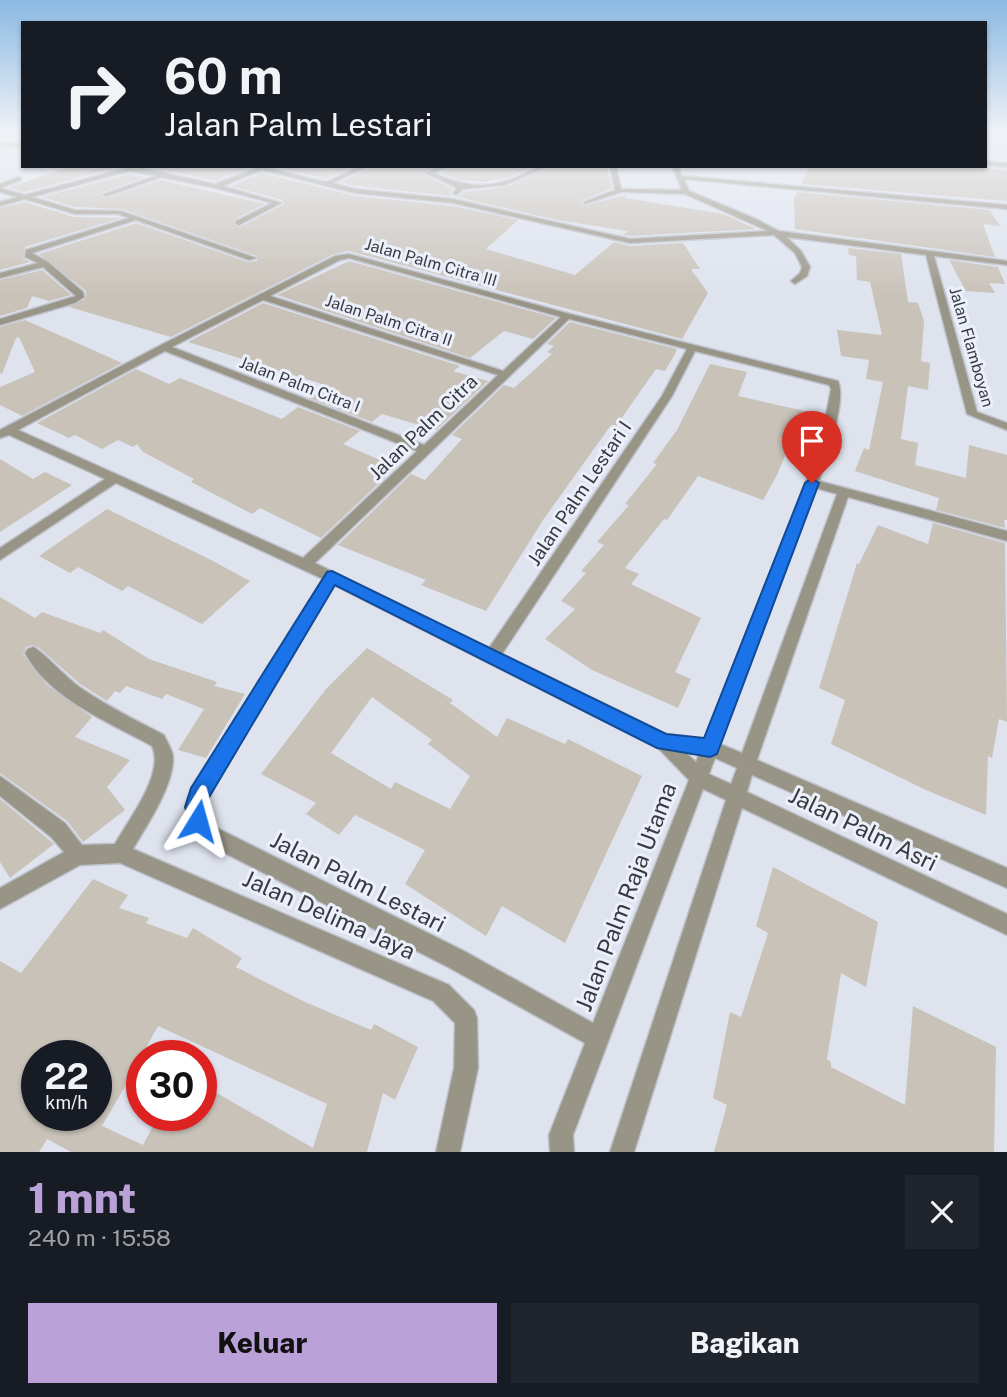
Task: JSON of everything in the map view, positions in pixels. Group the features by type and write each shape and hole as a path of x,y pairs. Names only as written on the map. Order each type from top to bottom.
{"street":[{"path":"0,188 22,198 75,212 119,212 252,258"},
{"path":"0,204 60,188"},
{"path":"105,195 126,188"},
{"path":"223,188 276,202 277,205 273,208 239,223"},
{"path":"342,188 453,201 631,241 773,233 1007,262"},
{"path":"453,201 461,188"},
{"path":"683,188 685,192"},
{"path":"800,188 1007,207"},
{"path":"586,203 602,193 618,189 685,192 756,220 796,247 806,267 804,274 795,281"},
{"path":"0,322 80,297 80,294 44,264 28,255 29,252 137,218"},
{"name":"Jalan Flamboyan","path":"930,254 972,414 1007,427"},
{"name":"Jalan Palm Citra III","path":"4,432 338,258 349,256 567,316 822,377 834,383"},
{"path":"0,276 44,264"},
{"name":"Jalan Palm Citra II","path":"264,297 504,374"},
{"name":"Jalan Palm Citra","path":"305,564 567,316"},
{"name":"Jalan Palm Citra I","path":"164,347 426,450"},
{"name":"Jalan Palm Lestari I","path":"492,656 667,396 692,348"},
{"name":"Jalan Palm Raja Utama","path":"562,1152 561,1135 812,483 829,430 836,388 834,383"},
{"path":"4,432 115,478 305,564 664,742 710,748"},
{"path":"0,555 115,478"},
{"path":"812,483 1007,536"},
{"path":"622,1152 747,764 843,493"},
{"name":"Jalan Palm Lestari","path":"332,577 199,795 196,807 198,821 206,832 456,959 598,1038"},
{"path":"33,653 43,668 61,683 158,741 164,754 154,790 120,853"},
{"path":"664,742 699,778"},
{"name":"Jalan Palm Asri","path":"710,748 1007,878"},
{"name":"Jalan Palm Asri","path":"699,778 1007,925"},
{"path":"0,785 58,830 78,855"},
{"name":"Jalan Delima Jaya","path":"0,900 78,855 120,853 441,993 466,1018 466,1068 448,1152"}],"building":[{"path":"9,188 41,188 25,192"},
{"path":"77,188 115,188 101,193 100,196 108,198 138,188 195,188 265,204 235,219 233,224 240,227 284,204 282,200 237,188 322,188 355,196 453,206 518,220 486,249 575,275 614,242 630,246 683,243 700,269 691,269 708,293 682,339 349,251 334,254 171,337 69,307 85,299 86,291 39,254 136,223 248,262 257,261 257,256 122,209 75,207 42,197"},
{"path":"372,188 451,188 453,196"},
{"path":"500,188 612,188 583,200 582,206 626,195 625,198 723,214 756,229 630,236 623,235 628,231 557,220 457,197 464,192"},
{"path":"847,188 1007,188 1007,201"},
{"path":"797,192 990,210 1000,226 983,224 995,257 795,229 794,198"},
{"path":"25,202 74,217 121,218 25,247 23,258 30,262 0,270 0,208"},
{"path":"848,248 901,254 908,302 918,303 924,321 921,361 930,363 928,390 908,386 901,439 918,443 915,465 966,478 969,445 1007,455 1005,528 936,510 939,498 855,471 864,448 869,450 883,382 866,379 869,360 841,356 837,330 882,335 870,282 857,280 856,256 849,255"},
{"path":"949,260 998,267 1005,284 989,283 995,293 966,291"},
{"path":"349,261 556,318 533,339 504,331 470,358 277,295"},
{"path":"42,270 71,295 49,301 32,296 27,308 0,316 0,280"},
{"path":"263,303 460,366 453,371 488,381 436,430 382,414 372,422 309,398 325,385 188,342"},
{"path":"25,320 122,363 22,416 0,405 0,387 35,372 19,337 16,338 2,374 0,373 0,327"},
{"path":"570,322 677,349 665,371 656,369 616,426 611,425 543,520 486,611 421,585 426,580 338,545 411,474 425,480 462,439 452,435 504,385 514,388 552,354 547,352 554,346 547,344"},
{"path":"710,364 747,372 738,396 809,412 803,433 795,431 777,475 763,500 698,476 667,520 664,519 625,568 639,574 631,584 701,618 675,672 691,679 678,708 592,670 545,639 575,609 561,601 586,573 581,571 604,545 597,542 629,505 625,504 657,464 653,463 677,430"},
{"path":"136,369 169,384 180,378 282,419 298,407 360,431 343,444 396,467 321,538 260,508 252,514 191,482 194,479 143,452 137,444 133,447 118,440 102,449 75,435 69,438 37,423"},
{"path":"0,459 33,479 45,472 72,485 0,532"},
{"path":"107,509 250,581 202,624 128,586 122,591 78,567 70,573 39,556"},
{"path":"933,523 1005,543 1007,722 999,719 992,758 988,756 986,815 926,790 831,744 845,700 819,688 857,563 859,564 878,525 928,544"},
{"path":"0,597 35,618 42,612 100,633 103,630 149,659 217,682 214,686 245,694 206,758 178,750 204,709 166,694 162,699 126,686 120,693 115,691 107,701 80,684 38,647 26,647 23,654 47,685 92,717 75,737 130,760 107,787 125,810 83,842 67,821 0,773"},
{"path":"367,648 453,700 450,703 497,737 507,718 565,744 568,739 642,776 565,943 502,906 486,936 405,884 425,850 355,815 339,835 306,814 316,803 261,774 326,689","holes":["372,697 432,740 428,744 470,776 450,809 395,782 391,789 331,753"]},
{"path":"0,799 54,844 10,878 0,862"},
{"path":"773,867 878,922 866,987 841,973 827,1059 831,1062 831,1067 905,1105 913,1006 996,1047 994,1152 714,1152 727,1105 713,1098 730,1012 741,1017 768,933 756,926"},
{"path":"93,879 128,895 119,908 149,918 146,923 187,938 193,928 242,958 236,967 305,1002 371,1030 374,1024 418,1047 395,1100 383,1093 367,1152 71,1152 47,1139 39,1152 0,1152 0,961 21,973"}],"route":[{"path":"198,821 196,807 199,795 332,577 664,742 710,748 812,483"}]}
